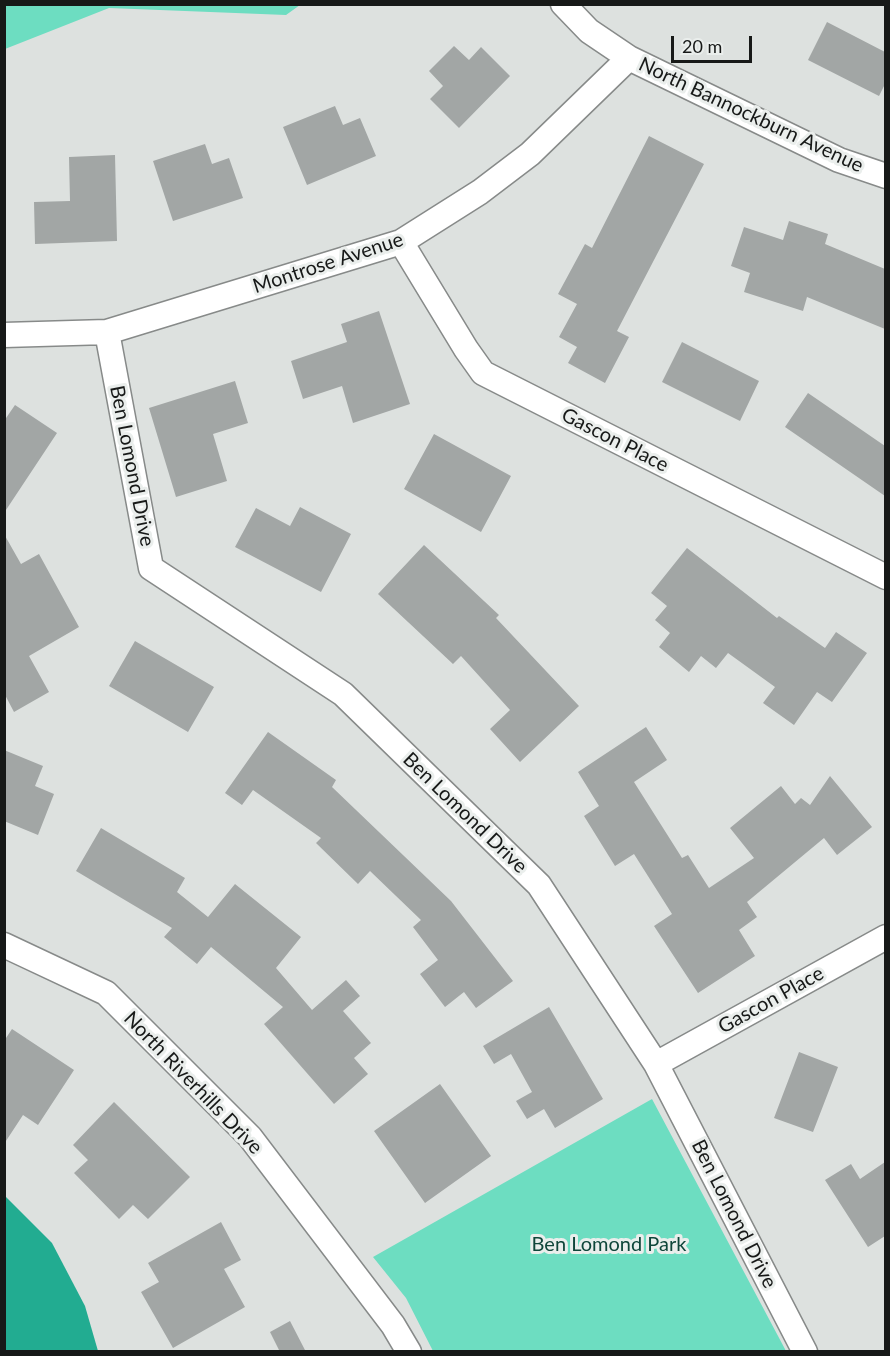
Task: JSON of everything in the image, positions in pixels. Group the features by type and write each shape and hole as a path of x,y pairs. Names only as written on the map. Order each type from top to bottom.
{"street":[{"name":"North Bannockburn Avenue","path":"563,4 590,31 629,58 839,159 885,176"},
{"name":"Montrose Avenue","path":"4,335 107,332 401,242 480,192 530,154 629,58"},
{"name":"Gascon Place","path":"401,242 465,349 483,373 885,577"},
{"name":"Ben Lomond Drive","path":"107,332 151,568 343,694 539,885 656,1064 805,1352"},
{"name":"Gascon Place","path":"656,1064 885,937"},
{"name":"North Riverhills Drive","path":"4,945 106,993 250,1137 393,1325 409,1352"}],"green space":[{"path":"5,4 300,5 286,15 109,8 5,49"},
{"name":"Ben Lomond Park","path":"652,1099 786,1351 433,1351 406,1298 373,1257"}],"shaded area":[{"path":"4,1195 52,1243 85,1306 98,1351 5,1351"}],"building":[{"path":"827,22 885,52 885,84 879,96 808,60"},
{"path":"454,46 469,60 481,47 510,76 459,128 430,99 443,86 429,71"},
{"path":"335,106 343,125 360,118 376,156 307,185 283,127"},
{"path":"649,136 704,164 617,331 629,337 605,383 568,363 577,347 559,337 577,304 558,294 585,244 592,248"},
{"path":"205,144 212,164 229,158 243,198 173,221 153,161"},
{"path":"115,155 117,241 35,244 34,202 70,201 69,157"},
{"path":"789,221 828,234 825,244 885,269 885,329 807,297 803,311 744,292 750,273 731,266 744,227 783,240"},
{"path":"379,311 410,404 353,423 342,386 303,399 291,361 347,342 341,324"},
{"path":"682,342 759,381 740,421 662,382"},
{"path":"235,381 248,423 213,434 227,481 176,497 149,408"},
{"path":"808,393 885,446 885,496 785,427"},
{"path":"15,405 57,433 4,513 4,421"},
{"path":"434,434 511,476 481,532 404,489"},
{"path":"300,507 351,534 321,592 235,547 256,508 290,526"},
{"path":"4,534 21,564 39,554 79,627 29,656 49,692 14,712 4,693"},
{"path":"424,545 499,615 496,618 579,706 520,762 490,729 510,710 461,656 453,664 378,594"},
{"path":"687,548 777,618 779,616 825,648 836,632 867,653 832,702 817,692 794,725 763,703 775,687 728,653 716,668 701,656 689,672 659,647 670,633 655,620 667,606 651,593"},
{"path":"135,641 214,687 188,732 109,686"},
{"path":"646,727 667,760 634,782 682,858 688,855 709,888 754,858 730,828 781,786 795,804 801,798 810,805 830,776 872,827 837,855 824,838 747,902 757,917 739,930 755,956 698,993 654,926 672,914 634,854 615,866 584,816 599,806 578,772"},
{"path":"268,732 336,780 332,787 451,901 513,981 476,1008 464,992 445,1007 420,974 438,960 413,927 421,920 370,871 358,884 316,843 321,838 253,790 242,805 225,793"},
{"path":"4,750 43,766 35,786 54,794 38,835 4,821"},
{"path":"101,828 185,878 177,892 208,917 235,884 301,937 276,968 312,1010 346,980 360,996 343,1011 371,1043 354,1058 368,1074 334,1104 264,1024 283,1007 211,947 197,964 164,937 172,928 76,871"},
{"path":"549,1007 603,1099 555,1128 544,1109 527,1119 516,1101 532,1092 511,1054 494,1064 483,1046"},
{"path":"12,1029 74,1070 38,1125 23,1115 4,1144 4,1041"},
{"path":"799,1052 838,1067 813,1132 774,1118"},
{"path":"440,1084 491,1156 425,1203 374,1131"},
{"path":"114,1102 190,1177 148,1219 133,1205 119,1219 74,1173 88,1160 73,1145"},
{"path":"885,1162 885,1236 868,1247 825,1180 851,1164 860,1179"},
{"path":"221,1222 241,1260 224,1269 245,1307 173,1348 141,1292 159,1282 148,1263"},
{"path":"290,1321 306,1352 280,1352 270,1332"}]}
